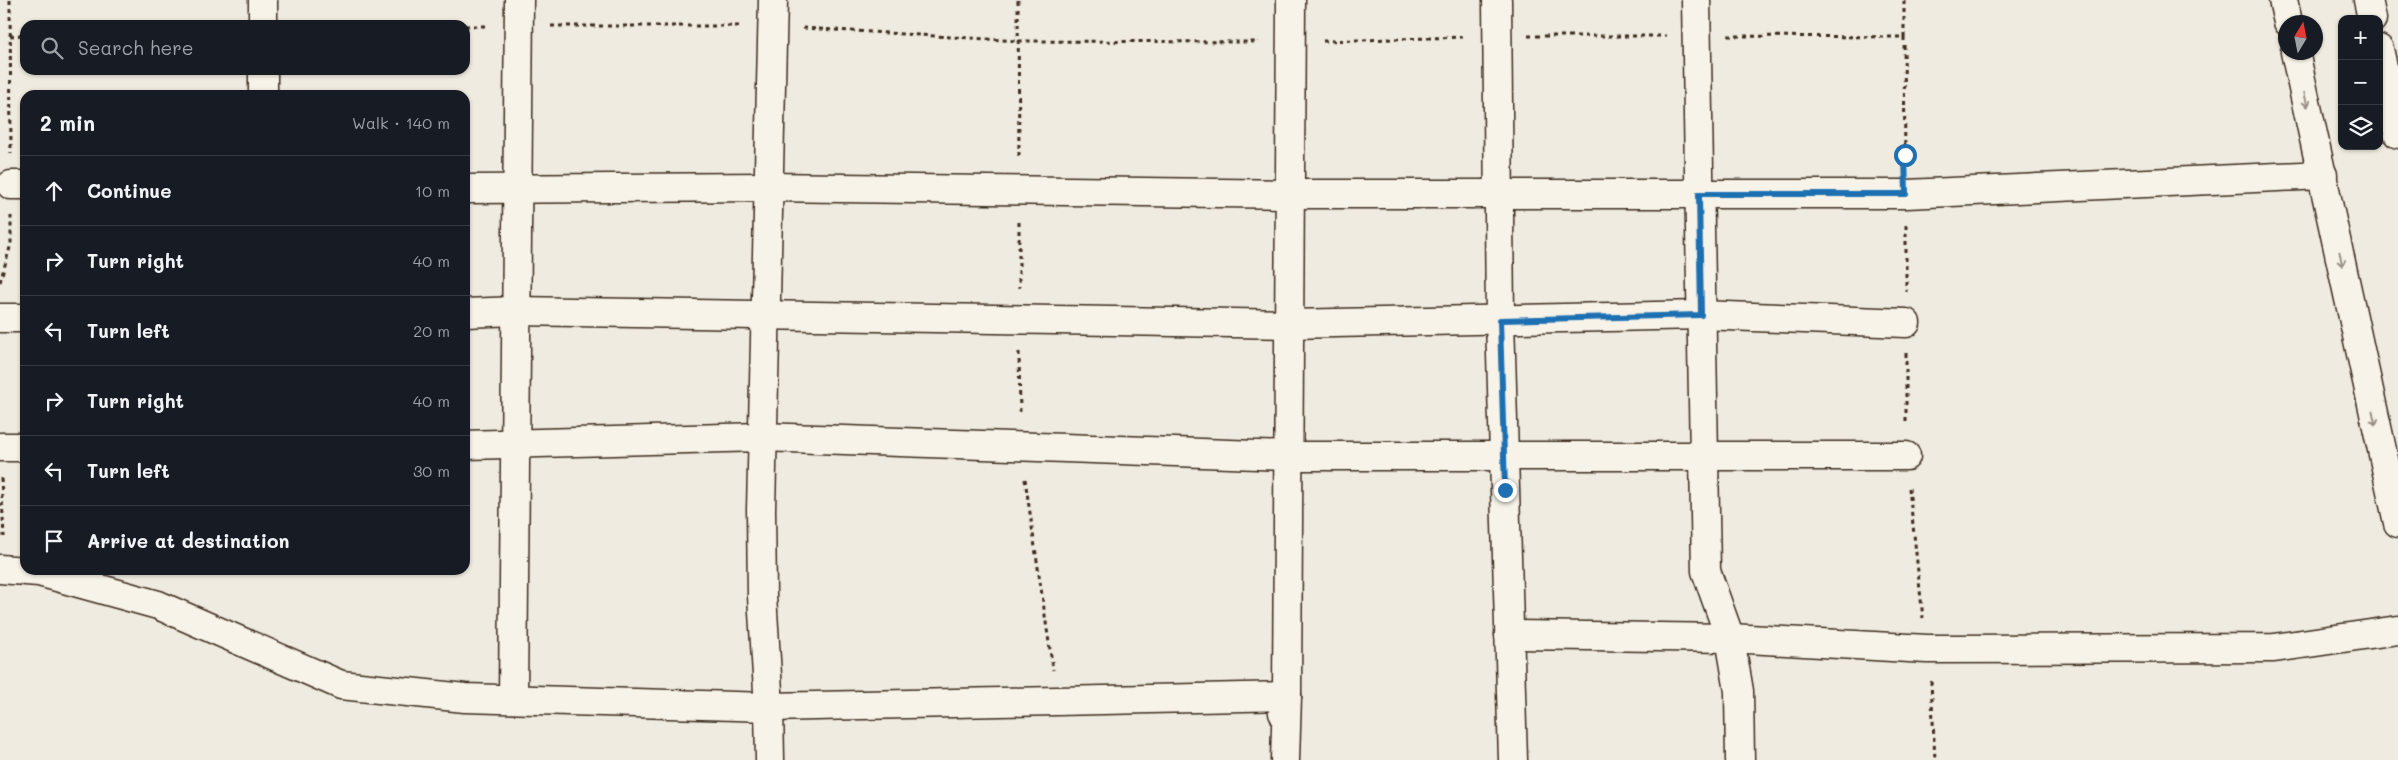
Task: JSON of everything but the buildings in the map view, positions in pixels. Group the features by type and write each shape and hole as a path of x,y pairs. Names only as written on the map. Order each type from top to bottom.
{"street":[{"path":"263,0 263,20"},
{"path":"1285,760 1291,0"},
{"path":"1497,0 1500,320 1513,760"},
{"path":"1696,0 1706,571 1730,638 1739,691 1740,760"},
{"path":"2283,0 2286,15"},
{"path":"2368,0 2371,15"},
{"path":"513,700 519,13"},
{"path":"770,760 769,706 762,596 762,437 773,13"},
{"path":"2386,55 2398,134"},
{"path":"2297,60 2398,523"},
{"path":"263,75 263,90"},
{"path":"470,189 768,187 1290,194 1906,194 2323,175"},
{"path":"470,313 516,311 1289,324 1701,315 1906,323"},
{"path":"0,318 20,318"},
{"path":"470,445 762,437 1288,456 1504,454 1906,456"},
{"path":"0,460 20,450"},
{"path":"3,569 20,570"},
{"path":"50,575 158,605 341,685 465,698 769,706 1286,696"},
{"path":"1509,635 1730,638 1927,649 2274,648 2398,630"},
{"path":"1272,760 1286,696"}],"path":[{"path":"0,282 11,244 18,185 10,36 10,0"},
{"path":"1904,0 1906,456 1932,685 1935,760"},
{"path":"470,25 519,13 773,13 1018,41 1291,42 1497,36 1904,37"},
{"path":"10,36 20,35"},
{"path":"0,460 3,569"}],"route":[{"path":"1505,490 1500,320 1701,315 1699,194 1906,194 1905,155"}]}
